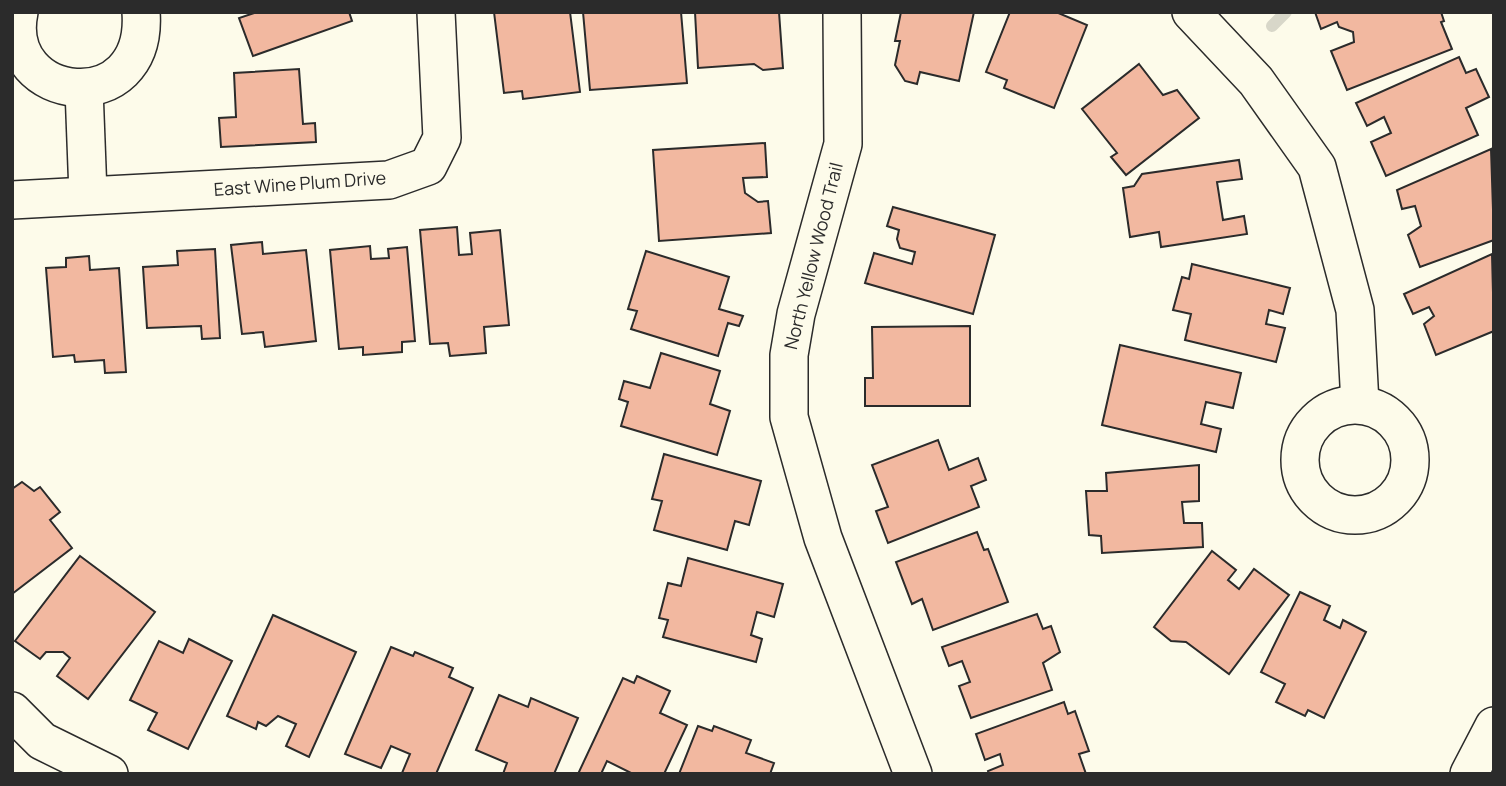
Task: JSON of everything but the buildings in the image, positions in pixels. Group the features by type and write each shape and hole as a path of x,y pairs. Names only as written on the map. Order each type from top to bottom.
{"street":[{"path":"19,12 19,41 25,57 35,71 66,88 84,89 105,84 123,72 136,55 142,34 141,12"},
{"name":"East Wine Plum Drive","path":"12,200 389,180 428,166 442,138 436,12"},
{"name":"North Yellow Wood Trail","path":"842,12 843,144 796,314 789,355 789,417 822,538 913,774"},
{"path":"1191,12 1256,81 1317,167 1355,310 1360,404"},
{"path":"84,89 88,194"},
{"path":"12,711 42,741 109,774"},
{"path":"1469,774 1494,726"}],"waterway":[{"path":"1272,26 1286,12"}]}
